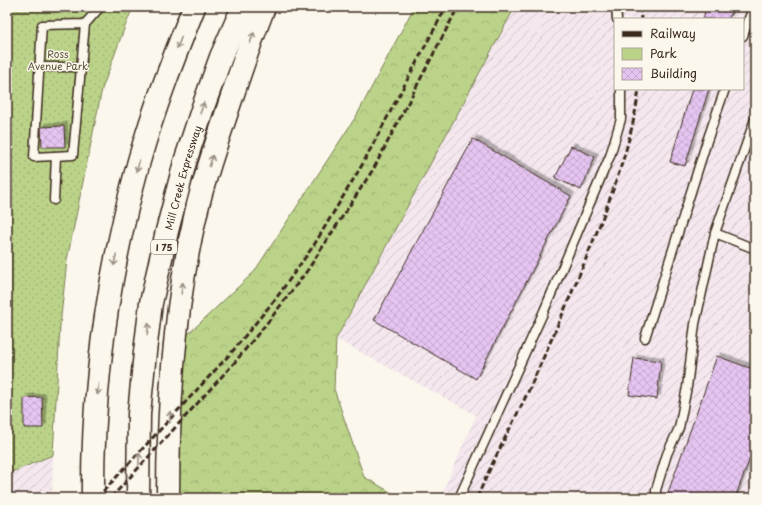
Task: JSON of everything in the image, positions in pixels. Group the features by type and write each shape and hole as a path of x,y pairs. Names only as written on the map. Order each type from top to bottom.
{"highway":[{"path":"92,496 94,434 113,268 139,160 163,88 194,7"},
{"name":"Mill Creek Expressway","path":"138,498 139,414 151,303 167,231 185,162 221,57 243,7"},
{"path":"168,498 171,383 184,271 196,213 211,159 264,7"}],"lane":[{"path":"85,24 42,25 34,157 73,155 85,24 100,7"},
{"path":"616,7 617,18"},
{"path":"744,33 753,7"},
{"path":"40,67 81,66"},
{"path":"459,498 544,311 610,156 621,119 621,90"},
{"path":"645,338 707,141 725,90"},
{"path":"656,498 656,490 667,454 679,428 687,387 695,324 715,233 755,119"},
{"path":"54,200 56,156"},
{"path":"715,233 755,249"}],"shaded area":[{"path":"515,7 755,7 755,498 440,498 476,415 336,339"},
{"path":"53,455 52,498 7,498 7,474"}],"green space":[{"name":"Ross Avenue Park","path":"7,7 133,7 102,89 67,260 60,326 53,455 7,474"},
{"path":"414,7 515,7 336,339 334,389 364,477 401,498 156,498 167,354 254,272 357,115"}],"building":[{"path":"706,7 733,7 729,18 703,18"},
{"path":"692,90 709,90 685,166 670,162"},
{"path":"64,126 65,147 42,147 41,127"},
{"path":"473,139 571,196 476,379 374,320"},
{"path":"571,146 595,157 581,190 555,178"},
{"path":"717,356 755,370 755,460 750,458 735,498 666,498"},
{"path":"634,358 661,361 657,399 629,395"},
{"path":"42,397 43,428 24,428 24,398"}],"railway":[{"path":"97,498 231,353 277,297 314,245 362,165 446,7"},
{"path":"111,498 235,362 307,271 374,168 458,7"},
{"path":"640,7 641,18"},
{"path":"477,498 537,373 601,221 627,146 639,90"}]}
